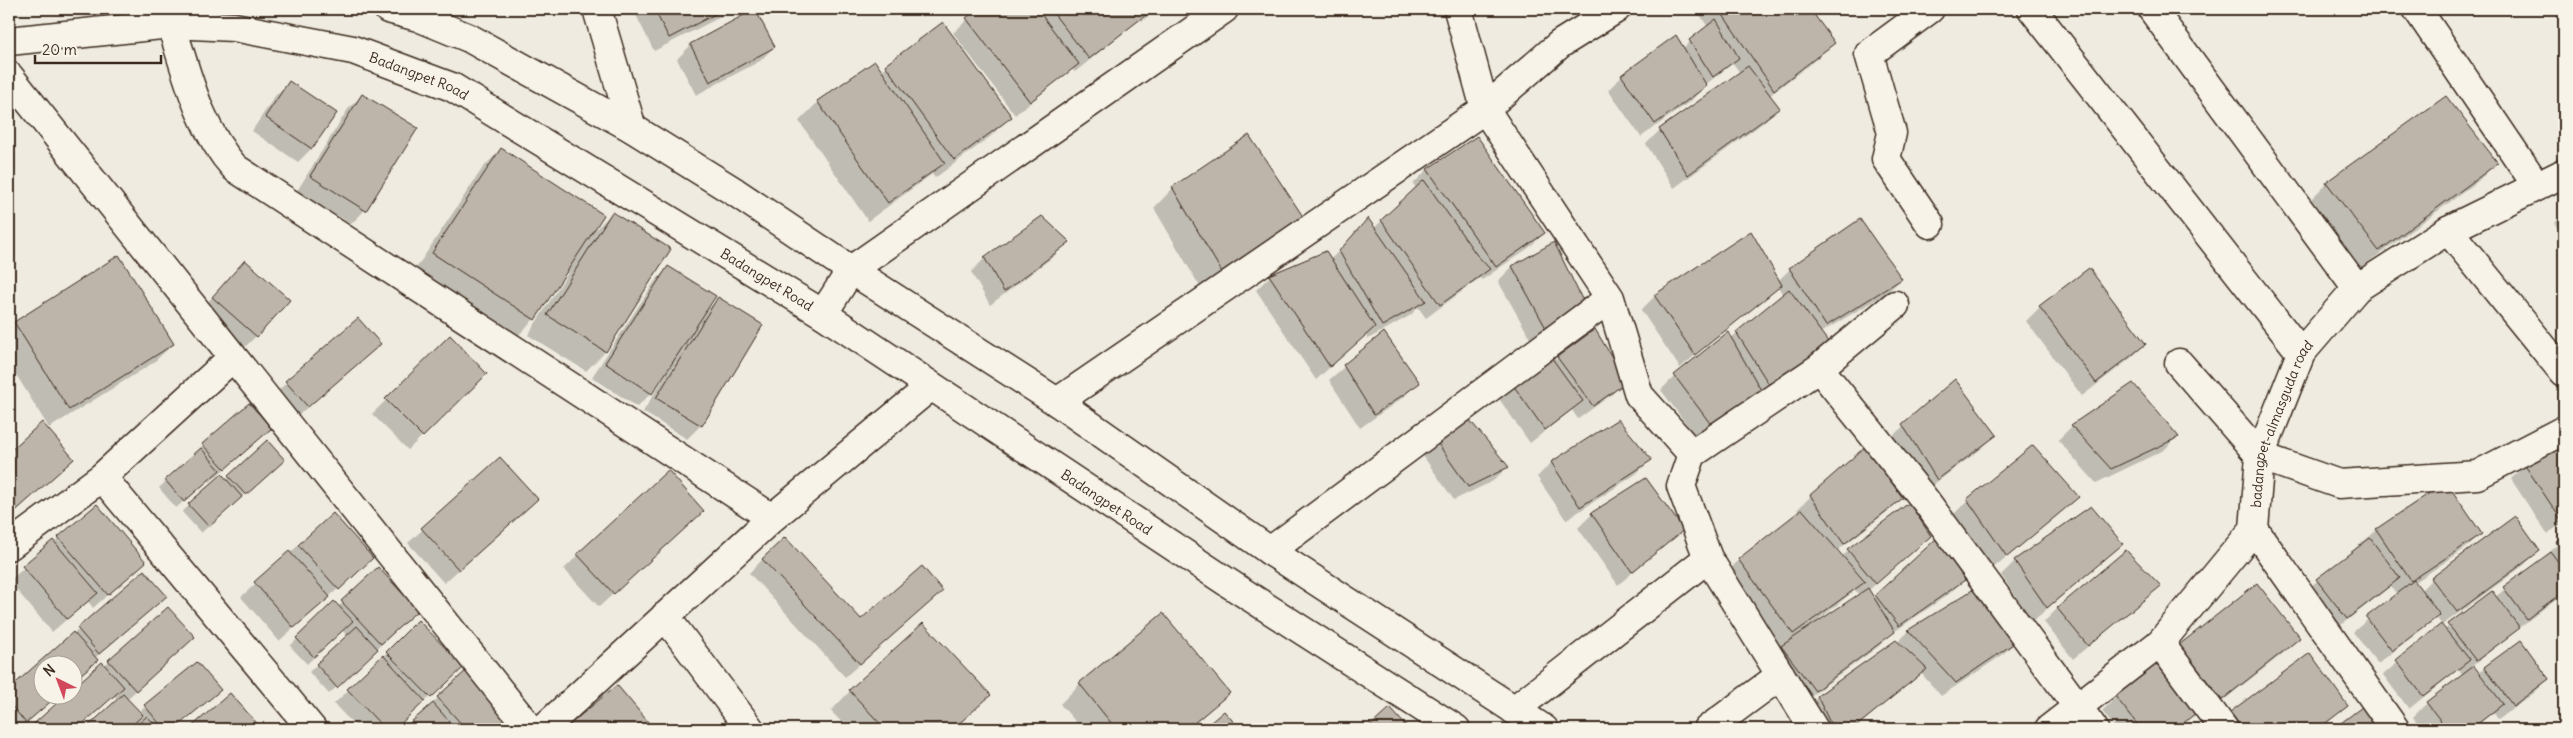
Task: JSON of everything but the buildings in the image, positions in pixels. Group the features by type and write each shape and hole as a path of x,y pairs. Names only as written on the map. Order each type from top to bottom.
{"street":[{"path":"388,9 418,17 469,38 632,128 735,192 1057,402 1270,551 1544,729"},
{"path":"597,9 632,128"},
{"path":"823,314 852,270 1224,9"},
{"path":"1458,9 1485,110 1610,298 1639,395 1692,454"},
{"path":"1057,402 1485,110 1560,44 1616,9"},
{"path":"2032,9 2301,353"},
{"path":"2152,9 2357,288"},
{"path":"2417,9 2537,186"},
{"path":"1915,12 1868,54 1892,133 1886,159 1930,224"},
{"path":"171,24 208,133 221,153 235,168 772,518"},
{"name":"Badangpet Road","path":"9,41 171,24 234,27 353,50 452,87 823,314 1230,584 1456,729"},
{"path":"9,76 232,358 530,729"},
{"name":"badangpet-almasguda road","path":"2049,729 2160,643 2254,529 2260,456 2301,353 2357,288 2448,230 2564,173"},
{"path":"2448,230 2564,373"},
{"path":"1270,551 1610,298"},
{"path":"1814,729 1708,558 1682,486 1692,454 1819,368 1895,305"},
{"path":"9,546 102,477 232,358"},
{"path":"2179,363 2260,456 2339,484 2477,475 2564,430"},
{"path":"1819,368 1926,500 2094,729"},
{"path":"543,729 772,518 931,386"},
{"path":"102,477 312,729"},
{"path":"2254,529 2395,729"},
{"path":"1514,710 1708,558"},
{"path":"665,616 750,729"},
{"path":"2160,643 2224,729"},
{"path":"1708,729 1781,676"}]}
